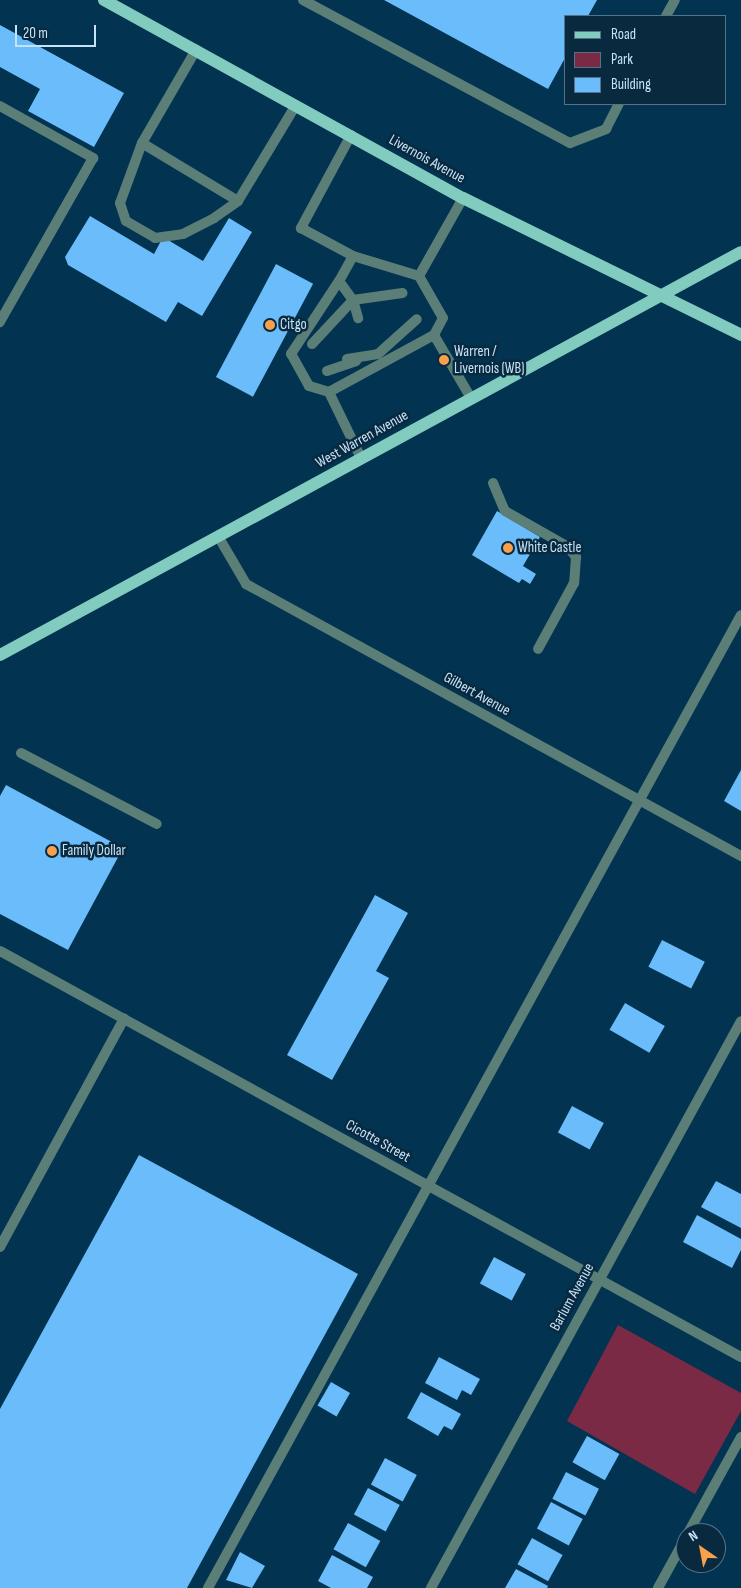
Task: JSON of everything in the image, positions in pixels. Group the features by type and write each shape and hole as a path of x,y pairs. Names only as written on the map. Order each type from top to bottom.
{"main road":[{"name":"Livernois Avenue","path":"104,0 463,198 741,335"},
{"name":"West Warren Avenue","path":"0,655 741,252"}],"street":[{"path":"303,0 570,143 606,129 618,105"},
{"path":"667,15 675,0"},
{"path":"196,50 142,143 120,203 126,221 155,238 183,234 238,201 296,105"},
{"path":"0,106 92,158 0,322"},
{"path":"327,370 434,335 443,318 419,276 354,256 301,228 351,135"},
{"path":"142,143 238,201"},
{"path":"419,276 463,198"},
{"path":"354,256 291,354 309,386 329,392 361,458"},
{"path":"339,281 353,300 358,318"},
{"path":"312,344 353,300 403,293"},
{"path":"353,300 384,304"},
{"path":"331,332 353,300"},
{"path":"329,392 378,354 417,319"},
{"path":"347,359 378,354 399,329"},
{"path":"434,335 471,398"},
{"path":"493,483 505,511 568,547 576,557 574,583 538,649"},
{"name":"Gilbert Avenue","path":"218,536 246,584 741,856"},
{"path":"208,1588 642,801 741,615"},
{"path":"21,753 157,824"},
{"name":"Cicotte Street","path":"0,951 741,1357"},
{"path":"0,1247 124,1019"},
{"name":"Barlum Avenue","path":"431,1588 741,1021"},
{"path":"693,1523 741,1436"},
{"path":"658,1588 676,1555"}],"green space":[{"path":"618,1325 741,1393 741,1411 695,1494 567,1421"}],"building":[{"path":"384,0 597,0 589,15 564,15 564,60 548,89"},
{"path":"0,25 124,93 94,147 28,111 40,89 0,67"},
{"path":"90,216 154,254 163,237 203,261 229,218 252,232 202,316 178,302 166,322 68,265 65,257"},
{"path":"276,264 313,284 253,397 216,377"},
{"path":"497,511 540,537 523,566 536,574 530,584 522,579 519,583 472,555"},
{"path":"741,770 741,811 724,801"},
{"path":"6,785 123,848 68,950 0,914 0,796"},
{"path":"375,895 408,913 376,971 389,978 332,1080 287,1055"},
{"path":"662,940 705,962 691,989 648,967"},
{"path":"625,1003 665,1026 649,1053 610,1030"},
{"path":"572,1106 604,1123 590,1149 558,1132"},
{"path":"139,1155 358,1274 187,1588 0,1588 0,1409"},
{"path":"716,1181 741,1194 741,1228 701,1207"},
{"path":"697,1215 741,1239 741,1250 732,1268 683,1242"},
{"path":"494,1257 526,1274 512,1300 480,1283"},
{"path":"439,1357 480,1379 471,1395 462,1390 457,1400 425,1383"},
{"path":"331,1382 350,1393 337,1416 317,1405"},
{"path":"421,1392 461,1414 452,1430 444,1426 438,1436 407,1418"},
{"path":"587,1436 619,1454 605,1480 572,1462"},
{"path":"385,1458 417,1475 403,1501 371,1484"},
{"path":"566,1472 599,1489 585,1516 552,1499"},
{"path":"368,1488 400,1505 386,1531 354,1514"},
{"path":"551,1502 583,1519 569,1545 537,1528"},
{"path":"348,1523 380,1541 366,1567 333,1549"},
{"path":"532,1538 563,1555 548,1581 517,1564"},
{"path":"240,1552 265,1566 252,1588 226,1580"},
{"path":"332,1555 373,1577 367,1588 331,1588 318,1581"},
{"path":"516,1569 548,1586 547,1588 505,1588"}],"place":[{"name":"Citgo","path":"270,325"},
{"name":"Warren / Livernois (WB)","path":"444,360"},
{"name":"White Castle","path":"508,548"},
{"name":"Family Dollar","path":"52,851"}]}
